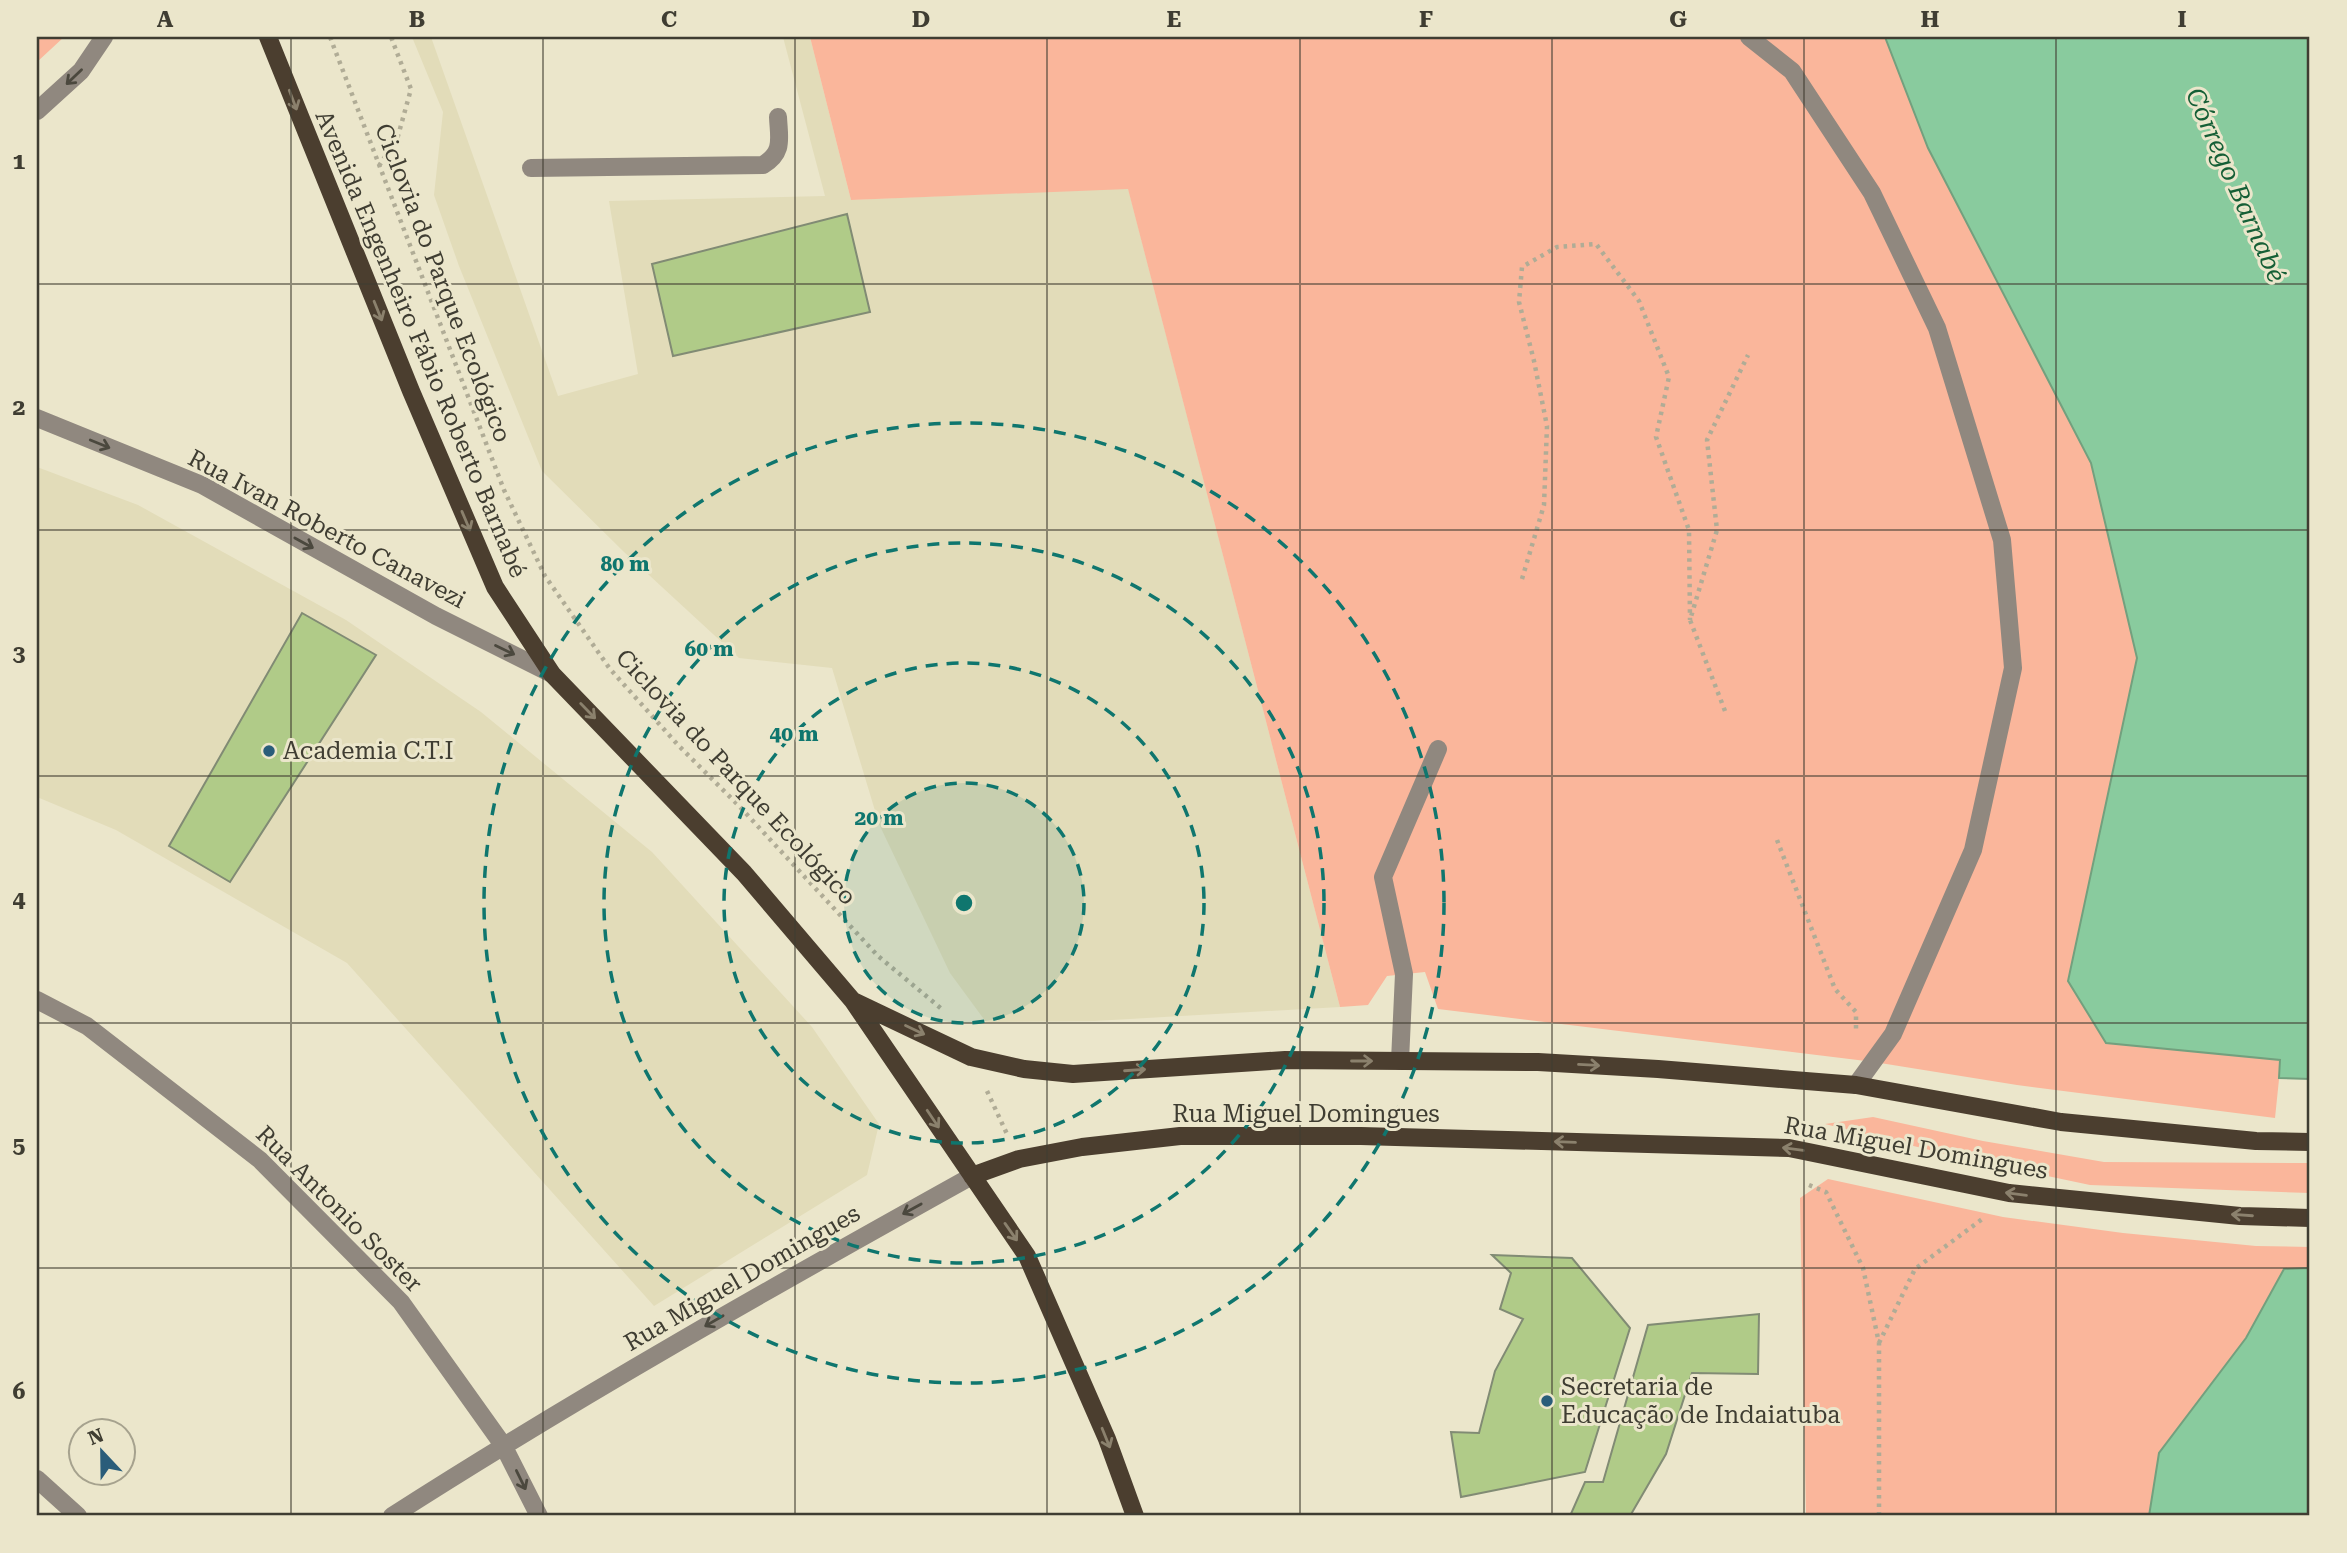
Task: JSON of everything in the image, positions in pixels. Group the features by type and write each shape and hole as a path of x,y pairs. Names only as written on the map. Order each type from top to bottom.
{"main road":[{"name":"Avenida Engenheiro Fábio Roberto Barnabé","path":"268,37 405,378 495,587 552,674 744,873 853,1001 1027,1256 1107,1440 1135,1516"},
{"name":"Rua Miguel Domingues","path":"853,1001 971,1057 1024,1069 1073,1074 1285,1060 1538,1062 1856,1085 2061,1122 2256,1142 2310,1143"},
{"name":"Rua Miguel Domingues","path":"972,1176 1019,1159 1082,1147 1180,1136 1361,1136 1789,1148 2009,1193 2240,1216 2310,1218"}],"street":[{"path":"37,111 80,71 104,37"},
{"path":"1749,37 1792,71 1872,193 1937,328 2002,540 2013,668 1973,850 1893,1034 1856,1085"},
{"path":"531,168 763,165 773,159 779,146 778,117"},
{"name":"Rua Ivan Roberto Canavezi","path":"37,418 202,485 436,616 552,674"},
{"path":"1400,1061 1404,974 1384,877 1438,749"},
{"name":"Rua Antonio Soster","path":"37,1000 87,1026 260,1160 401,1302 503,1445 539,1516"},
{"name":"Rua Miguel Domingues","path":"392,1516 503,1445 785,1280 972,1176"},
{"path":"37,1479 78,1516"}],"path":[{"name":"Ciclovia do Parque Ecológico","path":"330,37 504,490 545,576 610,669 678,745 740,807 878,956 939,1005 946,1014"},
{"path":"379,166 398,136 411,89 391,37"},
{"path":"1522,579 1544,505 1547,426 1519,302 1522,267 1557,247 1596,244 1639,301 1669,377 1656,437 1689,530 1690,620 1726,710"},
{"path":"1690,620 1717,530 1707,440 1748,355"},
{"path":"1777,841 1835,989 1856,1012 1856,1036"},
{"path":"971,1057 1019,1159"},
{"path":"1801,1182 1826,1192 1863,1268 1879,1343 1879,1516"},
{"path":"1879,1343 1914,1269 1976,1225 2009,1193"}],"shaded area":[{"path":"37,37 64,37 37,62"},
{"path":"412,37 431,37 558,396 638,374 609,201 825,196 783,37 810,37 851,200 1128,188 1340,1007 1094,1021 986,1022 950,973 879,824 832,668 739,658 624,552 542,471 459,266 434,195 443,112"},
{"path":"810,37 1885,37 1928,148 2091,463 2137,658 2068,981 2106,1043 2281,1060 2275,1118 2017,1085 1874,1062 1438,1009 1425,972 1387,976 1368,1005 1340,1007 1128,189 851,200"},
{"path":"37,467 138,505 346,620 481,712 652,852 812,1027 879,1124 867,1175 654,1306 347,963 116,830 37,797"},
{"path":"1873,1117 1983,1141 2104,1162 2310,1163 2310,1193 2090,1185 1966,1159 1825,1124"},
{"path":"1828,1179 2003,1217 2123,1233 2256,1246 2310,1247 2310,1516 1806,1516 1800,1198"}],"water":[{"name":"Córrego Barnabé","path":"1885,37 2310,37 2310,1079 2279,1078 2280,1060 2106,1043 2068,981 2137,658 2091,463 1928,148"},
{"path":"2310,1268 2310,1516 2149,1516 2159,1453 2246,1338 2284,1269"}],"building":[{"path":"847,214 870,312 673,356 652,264"},
{"name":"Academia C.T.I","path":"302,613 376,655 230,882 169,846"},
{"name":"Secretaria de Educação de Indaiatuba","path":"1492,1255 1572,1258 1630,1328 1585,1472 1461,1497 1451,1432 1479,1433 1495,1371 1523,1319 1500,1309 1511,1273"},
{"path":"1759,1314 1758,1374 1692,1373 1666,1454 1630,1516 1570,1516 1585,1482 1603,1482 1648,1325"}],"place":[{"name":"Academia C.T.I","path":"269,751"},
{"name":"Secretaria de Educação de Indaiatuba","path":"1547,1401"}]}
